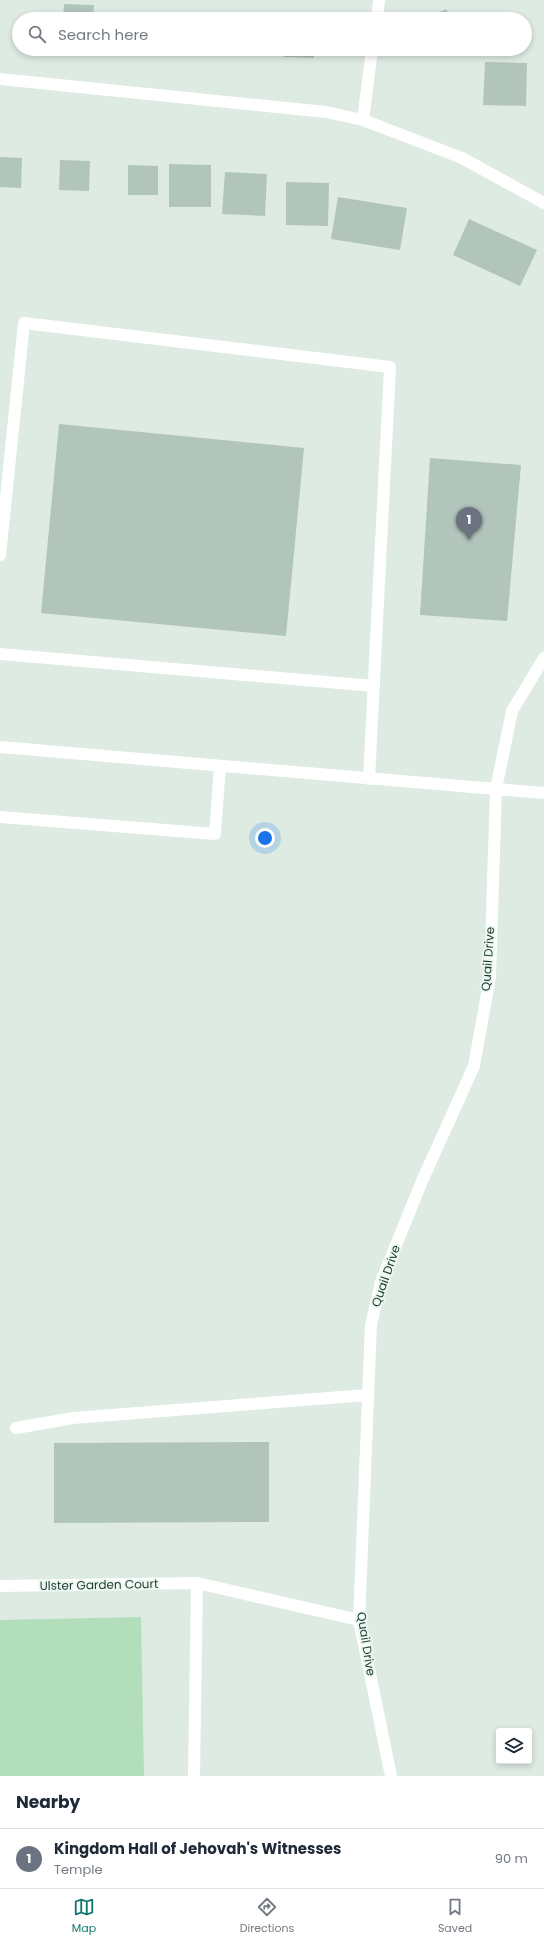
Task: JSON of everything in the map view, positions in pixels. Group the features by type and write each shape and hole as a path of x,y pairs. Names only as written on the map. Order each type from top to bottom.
{"street":[{"path":"378,12 379,0"},
{"path":"363,120 371,56"},
{"path":"0,79 326,112 363,120 462,158 544,203"},
{"path":"0,555 24,323 390,367 369,779"},
{"path":"0,654 374,686"},
{"name":"Quail Drive","path":"391,1776 359,1620 371,1325 381,1282 422,1181 474,1066 490,977 496,789 512,711 544,658"},
{"path":"0,746 544,793"},
{"path":"0,817 215,834 220,766"},
{"path":"16,1428 73,1418 367,1395"},
{"path":"194,1776 197,1583"},
{"name":"Ulster Garden Court","path":"0,1586 197,1583 359,1620"}],"green space":[{"path":"141,1617 144,1776 0,1776 0,1620"}],"building":[{"path":"64,4 94,5 94,12 63,12"},
{"path":"446,9 448,12 439,12"},
{"path":"314,56 314,58 284,57"},
{"path":"485,62 527,63 526,106 483,105"},
{"path":"0,157 22,158 21,188 0,187"},
{"path":"60,160 90,161 89,191 59,190"},
{"path":"169,164 211,165 211,207 169,207"},
{"path":"128,165 158,166 158,195 128,195"},
{"path":"225,172 267,174 265,216 222,214"},
{"path":"286,182 329,183 328,226 286,225"},
{"path":"338,197 407,208 400,250 331,239"},
{"path":"469,219 537,250 520,286 453,255"},
{"path":"59,424 304,448 286,636 41,613"},
{"path":"430,458 521,465 507,621 420,615"},
{"path":"269,1442 269,1522 54,1523 54,1443"}],"place":[{"name":"Kingdom Hall of Jehovah's Witnesses","path":"469,540"}]}
